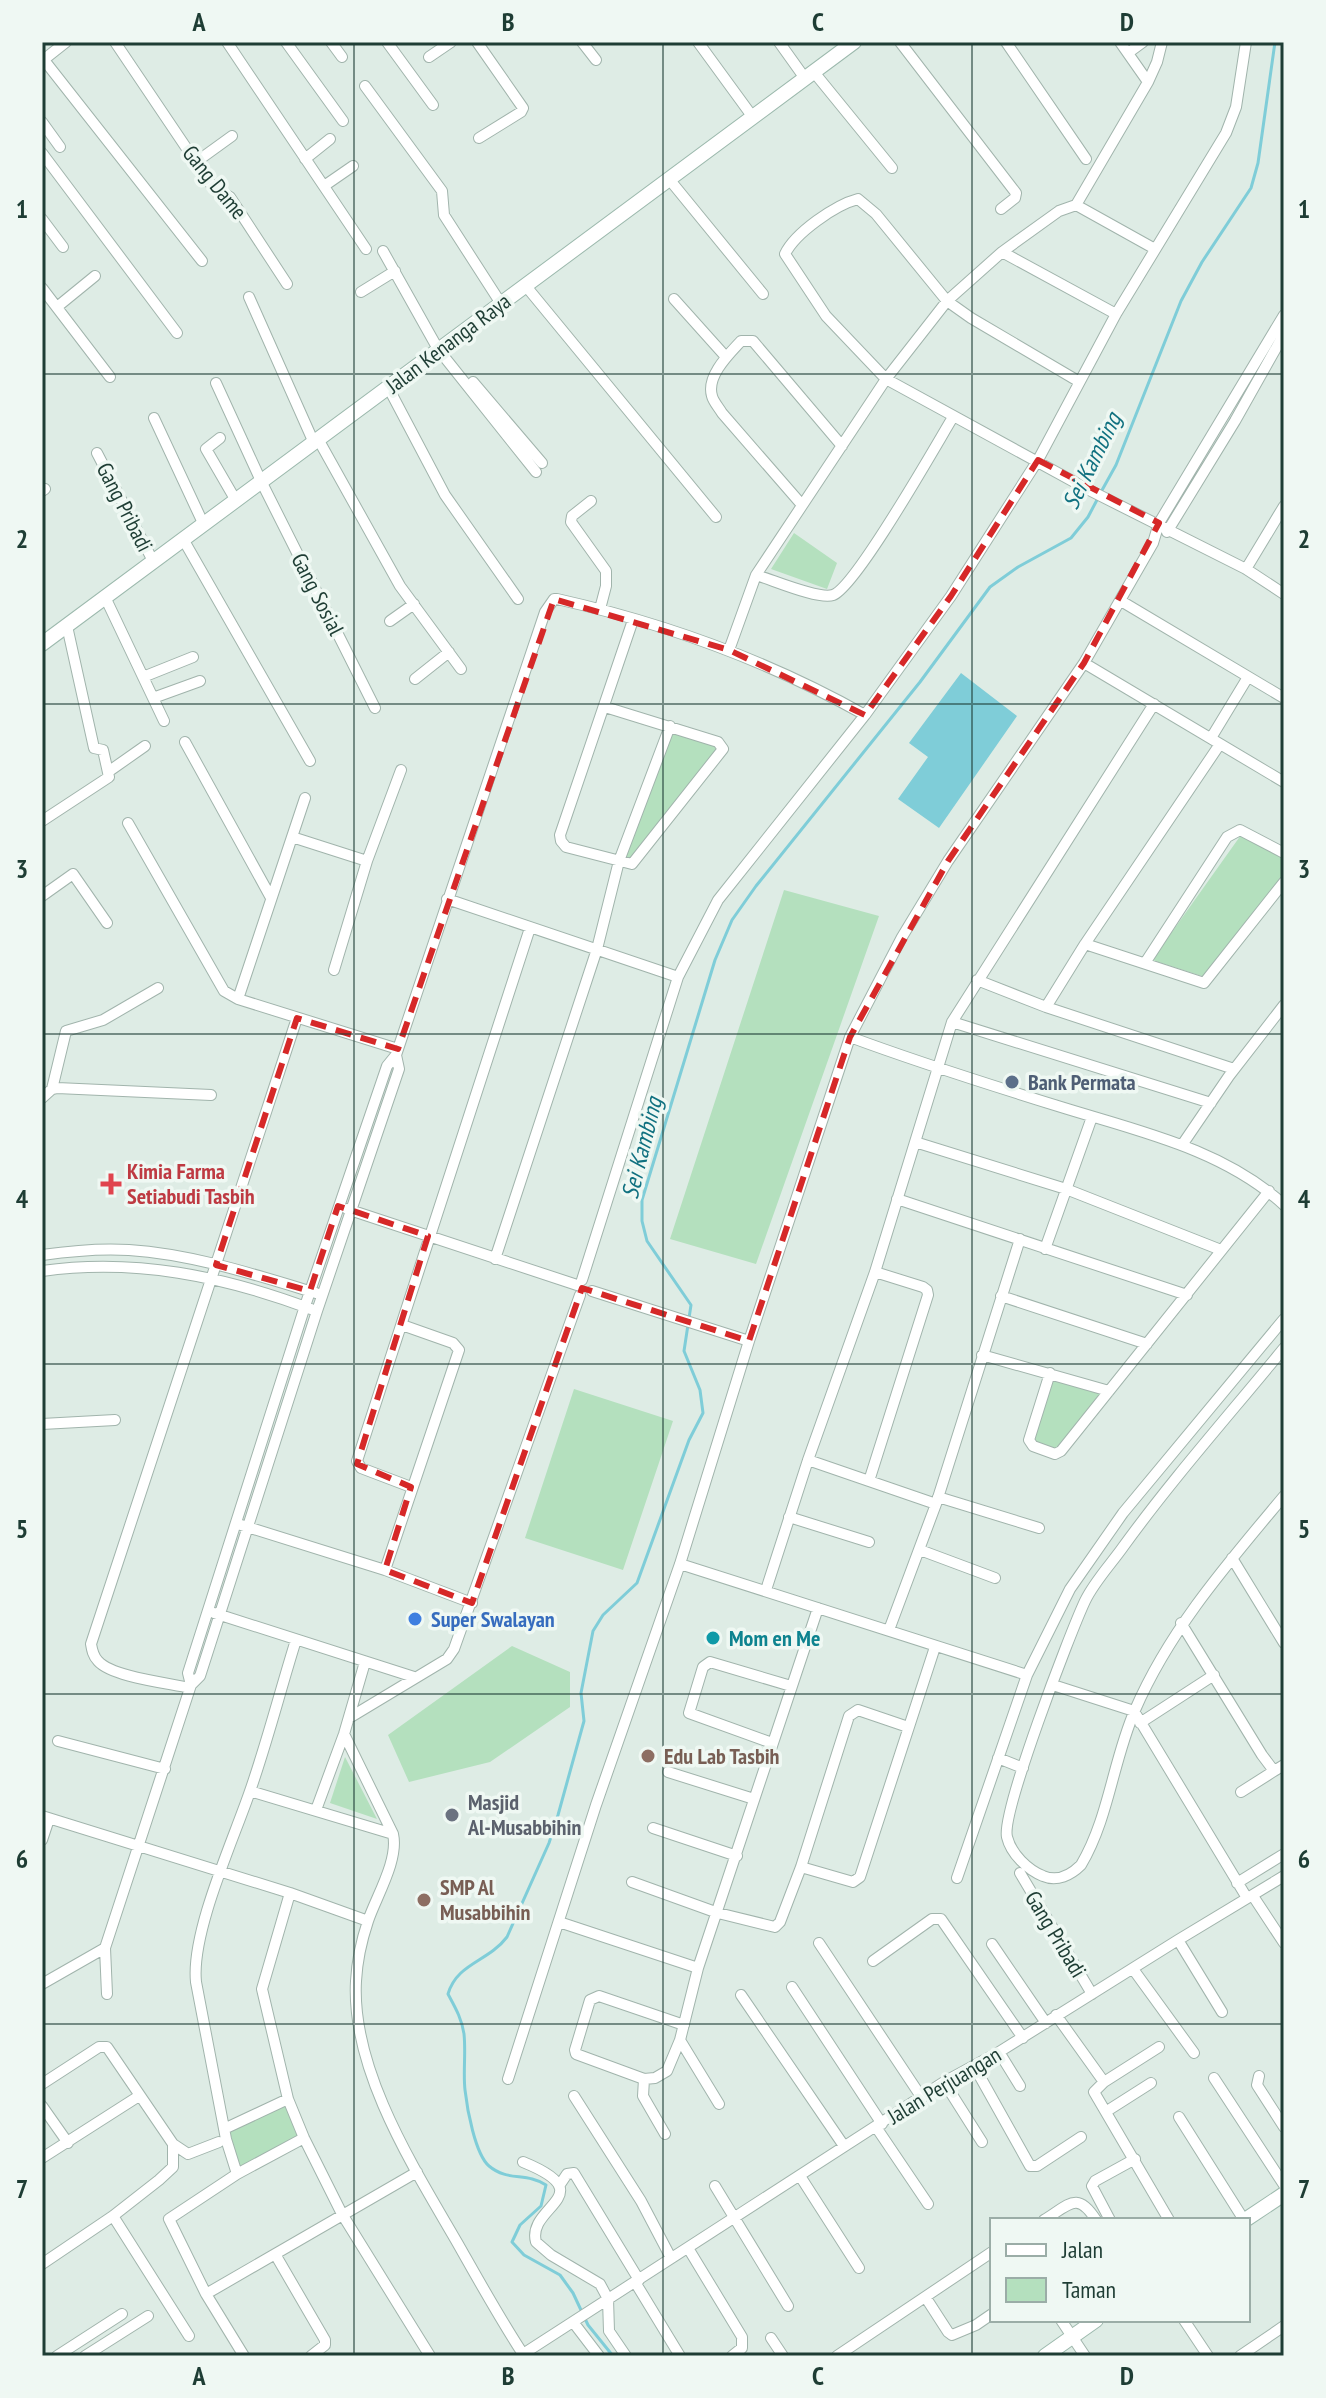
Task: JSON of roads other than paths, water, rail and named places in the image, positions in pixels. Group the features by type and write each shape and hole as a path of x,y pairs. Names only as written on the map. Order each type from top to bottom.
{"street":[{"path":"66,42 43,61 202,261"},
{"name":"Gang Dame","path":"115,42 212,186 230,197 287,284"},
{"path":"227,42 366,249"},
{"path":"286,42 343,121"},
{"path":"331,42 342,57"},
{"path":"387,42 433,105"},
{"path":"429,57 451,42"},
{"path":"477,42 523,108 479,138"},
{"path":"582,42 596,60"},
{"path":"698,42 752,116"},
{"path":"779,42 892,168"},
{"name":"Jalan Kenanga Raya","path":"42,644 854,42"},
{"path":"900,42 1016,193 1015,198 1001,209"},
{"path":"1006,42 1086,159"},
{"path":"1120,42 1148,82"},
{"path":"1128,53 1143,42"},
{"path":"729,650 756,575 886,379 947,301 1002,252 1059,211 1076,205 1148,82 1162,42"},
{"path":"349,1718 451,1654 472,1603 579,1287 678,977 718,900 865,715 951,596 1038,460 1116,314 1226,133 1236,107 1246,42"},
{"path":"365,86 442,191 444,215 500,302"},
{"path":"42,122 60,147"},
{"path":"196,162 232,136"},
{"path":"305,159 330,139"},
{"path":"42,153 177,333"},
{"path":"324,186 353,166"},
{"path":"669,179 763,294"},
{"path":"1078,381 947,301 876,214 858,199 792,240 785,254 826,316 886,379 1089,490 1246,569 1284,594"},
{"path":"1076,205 1155,249"},
{"path":"42,219 63,247"},
{"path":"383,251 441,348 539,467"},
{"path":"1002,252 1116,314"},
{"path":"361,292 395,271"},
{"path":"57,307 95,276"},
{"path":"525,285 716,517"},
{"path":"42,288 110,377"},
{"path":"249,297 316,441 400,586 461,669"},
{"path":"674,299 726,357"},
{"path":"508,2079 596,1805 680,1564 749,1341 850,1037 902,937 948,861 1084,663 1153,543 1159,523 1284,315"},
{"path":"1153,543 1170,529 1284,334"},
{"path":"802,505 722,413 712,396 713,383 726,357 741,341 753,341 842,446"},
{"name":"Gang Sosial","path":"216,383 261,481 375,708"},
{"path":"388,387 445,495 518,599"},
{"path":"1225,415 1235,421"},
{"path":"756,575 818,594 829,596 838,593 866,558 953,417"},
{"path":"154,418 203,523"},
{"path":"220,438 206,449 235,499"},
{"name":"Gang Pribadi","path":"97,453 153,561"},
{"path":"591,501 572,516 571,522 606,571 600,609"},
{"path":"1246,569 1284,506"},
{"path":"183,539 310,761"},
{"path":"105,597 164,721"},
{"path":"107,1994 105,1948 191,1687 200,1676 235,1524 338,1207 387,1066 397,1052 545,612 557,599 600,609 729,650 816,688 865,715"},
{"path":"1121,601 1284,698"},
{"path":"390,621 414,604"},
{"path":"605,707 718,742 723,749 633,862 566,847 561,841 633,620"},
{"path":"42,821 107,779 108,772 103,750 94,748 67,626"},
{"path":"415,679 449,652"},
{"path":"143,677 193,657"},
{"path":"1084,663 1284,782"},
{"path":"1046,1007 1215,741 1248,677"},
{"path":"153,698 200,681"},
{"path":"766,1590 808,1460 875,1272 952,1022 1154,704"},
{"path":"495,1259 597,949 619,861 670,726"},
{"path":"185,742 270,896"},
{"path":"108,772 145,746"},
{"path":"334,970 367,861 401,770"},
{"path":"238,999 305,798"},
{"path":"128,823 221,988 238,999 397,1052"},
{"path":"1145,963 1227,837 1240,830 1284,853"},
{"path":"292,837 367,861"},
{"path":"42,896 73,874 107,923"},
{"path":"1085,944 1204,983 1284,882"},
{"path":"447,899 678,977"},
{"path":"411,1487 357,1464 428,1236 530,928"},
{"path":"977,980 1046,1007 1234,1069"},
{"path":"42,1098 52,1089 66,1031 103,1020 158,988"},
{"path":"1182,1145 1234,1069 1284,1005"},
{"path":"191,1687 112,1670 99,1663 91,1644 297,1018"},
{"path":"952,1022 1211,1103"},
{"path":"850,1037 936,1068 1182,1145 1238,1171 1284,1205"},
{"path":"213,1613 247,1527 399,1069 397,1052"},
{"path":"52,1089 211,1095"},
{"path":"1045,1249 1092,1117"},
{"path":"915,1142 1066,1189 1221,1250"},
{"path":"1050,1373 1029,1440 1033,1446 1057,1454 1269,1191"},
{"path":"897,1199 1187,1295"},
{"path":"338,1207 579,1287 589,1281 592,1291 749,1341"},
{"path":"889,1630 937,1501 1020,1239"},
{"path":"55,1269 48,1254 127,1250 216,1265 322,1294"},
{"path":"42,1271 108,1265 149,1267 212,1279 317,1311"},
{"path":"869,1481 928,1295 923,1287 875,1272"},
{"path":"1001,1296 1147,1344"},
{"path":"957,1878 1027,1675 1070,1589 1123,1513 1280,1332 1284,1319"},
{"path":"385,1570 459,1350 453,1343 402,1325"},
{"path":"1284,1348 1141,1522 1086,1598 1023,1768 1006,1829 1008,1842 1025,1865 1043,1876 1058,1879 1076,1871 1086,1858 1134,1711 1181,1623 1284,1497"},
{"path":"982,1355 1109,1391"},
{"path":"42,1424 115,1420"},
{"path":"808,1460 869,1481 1039,1528"},
{"path":"789,1517 869,1542"},
{"path":"235,1524 385,1570 472,1603"},
{"path":"920,1550 995,1578"},
{"path":"1232,1558 1284,1643"},
{"path":"680,1564 1027,1675"},
{"path":"1070,1589 1086,1598"},
{"path":"684,2025 599,1996 590,2000 575,2050 576,2054 644,2079 655,2078 667,2071 680,2040 684,2025 698,1968 818,1608"},
{"path":"213,1613 414,1677"},
{"path":"1181,1623 1279,1768 1241,1792"},
{"path":"237,2174 224,2129 194,1962 296,1640"},
{"path":"801,1867 853,1882 859,1879 935,1647"},
{"path":"316,1810 344,1734 365,1662"},
{"path":"772,1743 689,1713 703,1667 710,1662 791,1686"},
{"path":"1140,1723 1214,1675"},
{"path":"1053,1685 1134,1711 1237,1883 1284,1943"},
{"path":"632,1882 718,1913 775,1927 780,1922 801,1867 850,1714 858,1710 908,1727"},
{"path":"344,1734 395,1842 384,1882 368,1921 356,1975 358,2029 378,2091 417,2172 522,2355"},
{"path":"58,1741 165,1769"},
{"path":"998,1758 1023,1768"},
{"path":"668,1772 754,1799"},
{"path":"250,1791 393,1834"},
{"path":"42,1840 46,1818 140,1845 368,1921"},
{"path":"653,1828 737,1856"},
{"path":"1237,1883 1284,1854"},
{"name":"Gang Pribadi","path":"1020,1873 1092,1994"},
{"name":"Jalan Perjuangan","path":"522,2355 944,2082 1023,2038 1284,1876"},
{"path":"290,1893 262,1989 288,2099 342,2214 430,2356"},
{"path":"873,1961 932,1919 941,1919 1023,2038"},
{"path":"559,1922 698,1968"},
{"path":"1178,1940 1222,2012"},
{"path":"819,1943 922,2098"},
{"path":"992,1944 1046,2023"},
{"path":"44,1979 105,1948"},
{"path":"1133,1969 1194,2053"},
{"path":"792,1987 928,2204"},
{"path":"741,1995 844,2146"},
{"path":"1056,2015 1104,2082"},
{"path":"680,2040 719,2104"},
{"path":"42,2084 104,2047 109,2049 173,2144 188,2154"},
{"path":"1159,2047 1104,2082 1094,2092 1168,2218"},
{"path":"999,2052 1020,2086"},
{"path":"974,2066 1030,2166 1037,2166 1081,2137"},
{"path":"1259,2076 1257,2085 1284,2127"},
{"path":"1214,2078 1284,2185"},
{"path":"644,2079 643,2096 665,2134"},
{"path":"944,2082 982,2142"},
{"path":"1107,2111 1151,2083"},
{"path":"42,2158 139,2096"},
{"path":"574,2096 641,2201 671,2258"},
{"path":"224,2129 288,2099"},
{"path":"42,2106 68,2143"},
{"path":"1179,2117 1244,2218"},
{"path":"244,2356 206,2294 169,2219 237,2174 304,2138"},
{"path":"42,2264 113,2216 188,2154 219,2142"},
{"path":"173,2144 173,2167"},
{"path":"1109,2218 1092,2186 1095,2181 1135,2159"},
{"path":"523,2162 554,2176 559,2186"},
{"path":"206,2294 417,2172"},
{"path":"626,2356 609,2331 606,2300 596,2280 544,2251 535,2239 535,2233 558,2197 559,2186 565,2176 573,2172 680,2356"},
{"path":"800,2176 859,2268"},
{"path":"715,2186 788,2306"},
{"path":"1248,2218 1284,2194"},
{"path":"1047,2218 1080,2201 1087,2205 1095,2218"},
{"path":"113,2216 189,2336"},
{"path":"688,2248 743,2341 742,2348 732,2356"},
{"path":"837,2356 990,2253"},
{"path":"275,2254 325,2340 325,2345 311,2356"},
{"path":"926,2298 952,2335 990,2315"},
{"path":"57,2356 122,2314"},
{"path":"85,2356 148,2316"},
{"path":"575,2320 599,2356"},
{"path":"1062,2322 1085,2356"},
{"path":"1045,2356 1093,2322"},
{"path":"1185,2322 1208,2356"},
{"path":"1240,2356 1284,2326"},
{"path":"771,2338 783,2356"}],"water":[{"path":"961,673 1017,716 939,828 898,799 928,757 909,743"}],"waterway":[{"name":"Sei Kambing","path":"1101,492 1116,465 1181,301 1202,262 1251,188 1258,163 1275,42"},
{"name":"Sei Kambing","path":"613,2356 588,2325 573,2293 560,2275 524,2255 512,2242 520,2225 541,2206 546,2185 503,2174 484,2160 472,2130 466,2098 463,2029 448,1994 458,1976 507,1937 549,1843 584,1721 581,1693 593,1631 603,1615 637,1583 689,1440 703,1413 700,1390 684,1351 691,1305 647,1241 642,1221 642,1200 715,960 732,920 920,682 990,587 1018,567 1071,538 1098,498"}],"place":[{"name":"Bank Permata","path":"1012,1082"},
{"name":"Kimia Farma Setiabudi Tasbih","path":"111,1184"},
{"name":"Super Swalayan","path":"415,1619"},
{"name":"Mom en Me","path":"713,1638"},
{"name":"Edu Lab Tasbih","path":"648,1756"},
{"name":"Masjid Al-Musabbihin","path":"452,1815"},
{"name":"SMP Al Musabbihin","path":"424,1900"}]}
